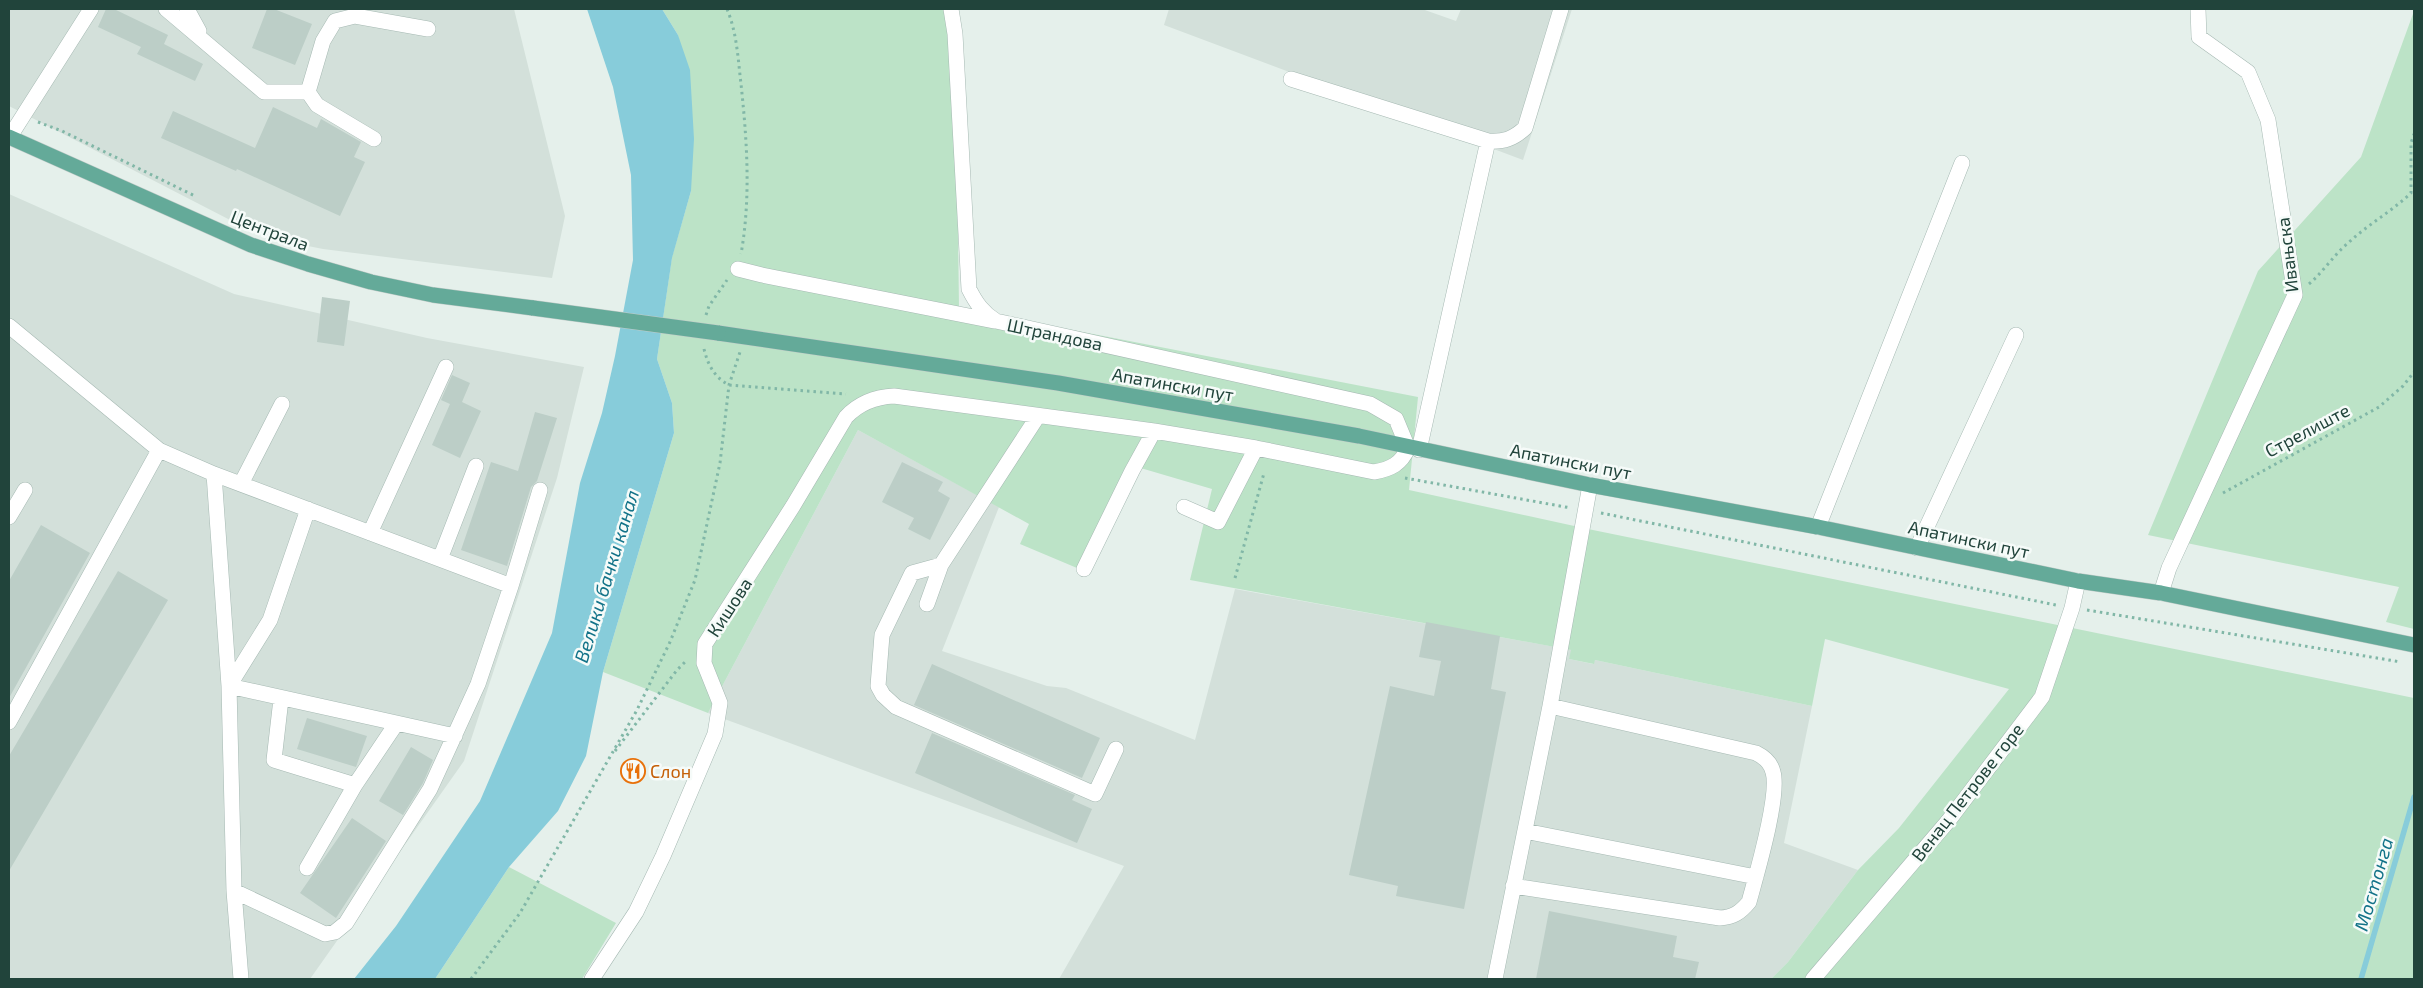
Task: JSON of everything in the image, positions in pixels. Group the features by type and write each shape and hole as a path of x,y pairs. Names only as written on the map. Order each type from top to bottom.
{"main road":[{"name":"Централа","path":"9,138 251,245 371,282 433,295 718,333"},
{"name":"Апатински пут","path":"718,333 1058,383 1341,433 1590,485 1818,527 2078,581 2161,593 2414,645"}],"street":[{"path":"9,138 91,9"},
{"path":"166,9 264,92 308,92"},
{"path":"186,9 203,39"},
{"name":"Штрандова","path":"951,9 955,34 969,289 975,302 985,314 996,322 1370,404 1396,419 1413,449"},
{"path":"1291,79 1488,141 1501,142 1515,137 1524,128 1561,9"},
{"name":"Ивањска","path":"2161,593 2169,568 2295,295 2268,120 2248,72 2199,37 2198,9"},
{"path":"374,139 316,105 308,92 323,41 334,21 355,16 428,29"},
{"path":"927,604 941,565 1038,416 1263,449 1374,472 1392,467 1402,460 1413,449 1488,141"},
{"path":"1818,527 1962,163"},
{"path":"738,269 996,322"},
{"path":"9,326 159,450 214,474 511,586"},
{"path":"1917,548 2016,335"},
{"path":"370,533 446,367"},
{"name":"Кишова","path":"592,979 636,912 715,734 720,703 704,663 705,644 793,506 846,417 856,406 879,397 894,396 1038,416"},
{"path":"241,484 282,404"},
{"path":"1084,569 1132,471 1154,432"},
{"path":"1184,507 1218,522 1263,449"},
{"path":"9,722 159,450"},
{"path":"440,559 476,466"},
{"path":"214,474 229,686 234,890 241,979"},
{"path":"1495,979 1550,706 1590,485"},
{"path":"9,517 25,490"},
{"path":"234,890 325,934 335,932 346,923 430,789 455,736 478,684 511,586 540,490"},
{"path":"229,686 270,620 308,509"},
{"path":"941,565 912,572 882,635 878,686 883,695 896,707 1095,794 1116,749"},
{"name":"Венац Петрове горе","path":"1812,979 1949,820 2042,697 2072,608 2078,581"},
{"path":"229,686 455,736"},
{"path":"281,699 274,760 355,784"},
{"path":"1514,886 1720,918 1731,917 1742,910 1749,902 1774,796 1773,772 1764,757 1756,753 1550,706"},
{"path":"307,868 355,784 396,724"},
{"path":"1525,831 1756,877"}],"path":[{"path":"705,320 709,306 722,284 738,269 744,238 746,137 737,45 728,9"},
{"path":"22,116 62,131 195,196"},
{"path":"2295,295 2312,281 2347,244 2369,225 2397,207 2413,193 2411,143 2414,134"},
{"path":"471,979 520,913 637,710 670,642 695,580 720,463 729,385 745,337"},
{"path":"704,342 709,364 717,379 729,385 851,395"},
{"name":"Стрелиште","path":"2203,496 2216,496 2226,492 2379,407 2403,386 2414,372"},
{"path":"1235,578 1263,449"},
{"path":"1402,477 1586,510 2072,608 2404,662"},
{"path":"608,762 677,670 705,644"}],"shaded area":[{"path":"9,9 514,9 565,216 552,278 323,249 278,240 232,221 9,106"},
{"path":"1169,9 1422,9 1456,21 1461,9 1572,9 1523,160 1164,25"},
{"path":"9,194 234,294 427,338 584,367 557,478 464,761 310,979 9,979"},
{"path":"858,430 999,507 942,651 1047,686 1066,688 1195,740 1235,589 1572,650 1569,659 1593,664 1595,660 1812,706 1784,843 1858,870 1788,962 1771,979 1059,979 1124,866 708,713"}],"green space":[{"path":"662,9 955,9 959,308 1418,397 1409,490 1588,529 2414,698 2414,979 1771,979 1788,962 1858,870 1899,828 2009,689 1825,639 1812,706 1595,660 1594,664 1569,659 1571,650 1190,580 1212,489 1127,464 1077,568 1020,544 1029,524 858,430 708,713 603,672 674,433 672,403 657,359 672,257 691,191 678,35"},
{"path":"2414,11 2414,629 2386,622 2399,587 2148,535 2258,271 2361,157"},
{"path":"509,867 616,923 582,979 435,979"}],"water":[{"name":"Велики бачки канал","path":"587,9 662,9 678,35 690,70 694,139 691,191 672,258 657,359 672,403 674,433 603,672 586,756 558,811 509,867 435,979 354,979 396,926 480,801 552,633 580,483 602,413 633,260 631,175 613,87"}],"building":[{"path":"106,9 114,9 168,35 164,44 203,64 195,81 137,54 141,47 98,27"},
{"path":"267,9 274,9 312,24 295,65 252,48"},
{"path":"273,107 317,128 321,119 361,142 354,157 365,162 340,216 237,169 236,171 161,138 173,111 255,148"},
{"path":"322,297 350,301 344,346 317,342"},
{"path":"452,375 470,383 462,402 481,411 460,458 432,445 450,404 441,400"},
{"path":"535,412 557,418 537,481 531,487 507,566 461,550 491,462 518,471"},
{"path":"902,462 943,482 938,491 950,498 930,540 908,529 914,518 882,502"},
{"path":"41,525 90,553 9,698 9,581"},
{"path":"118,571 168,600 9,871 9,756"},
{"path":"1426,622 1500,636 1491,689 1506,692 1464,909 1396,896 1398,886 1349,875 1390,686 1434,696 1441,661 1419,657"},
{"path":"932,664 1100,738 1082,778 914,705"},
{"path":"307,718 367,736 356,767 297,749"},
{"path":"932,733 1075,795 1072,800 1092,809 1077,843 915,773"},
{"path":"411,747 433,760 423,783 403,815 379,801"},
{"path":"352,818 386,841 336,918 300,893"},
{"path":"1549,911 1677,936 1673,957 1699,962 1695,979 1536,979"}],"waterway":[{"name":"Мостонга","path":"2361,979 2414,797"}],"place":[{"name":"Слон","path":"633,771"}]}
